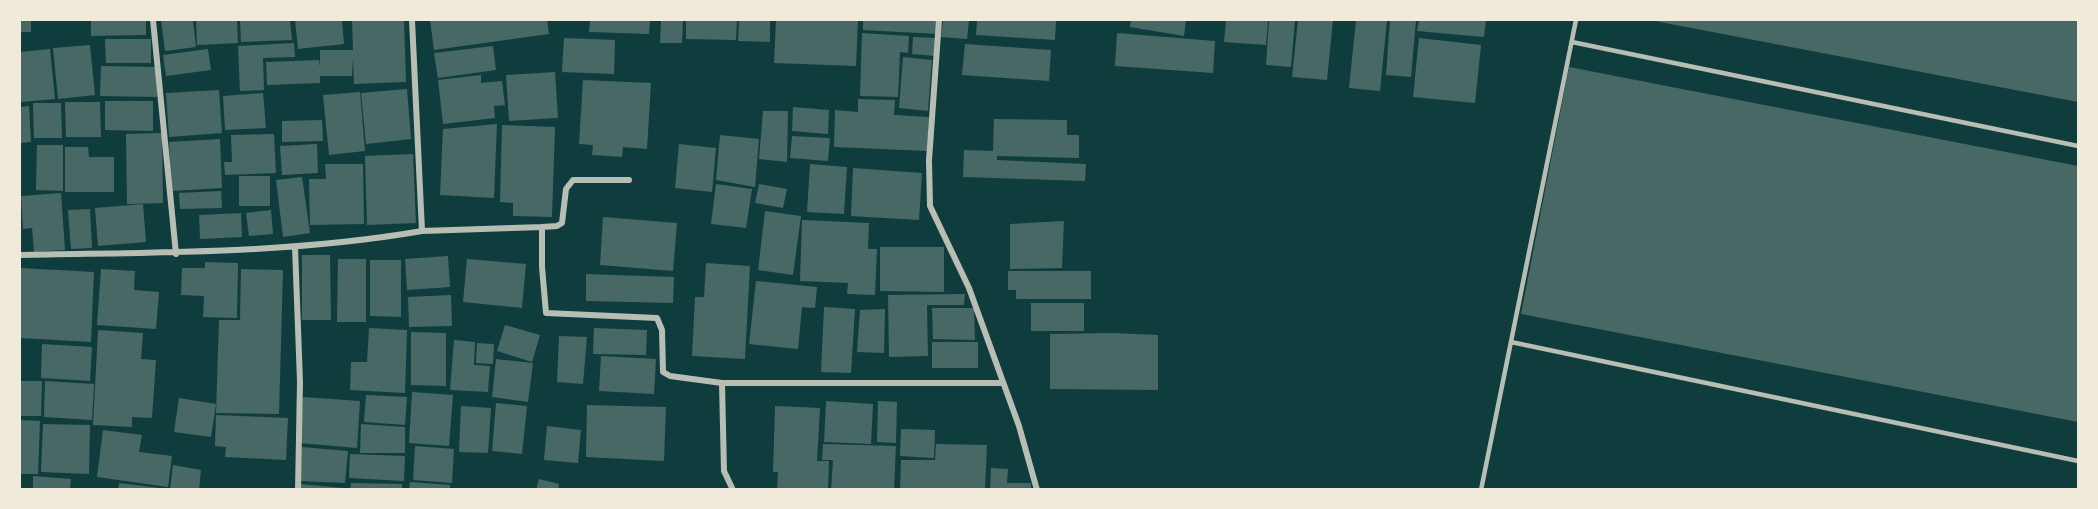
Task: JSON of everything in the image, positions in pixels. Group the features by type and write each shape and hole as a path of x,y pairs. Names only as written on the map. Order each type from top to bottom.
{"street":[{"path":"153,20 176,254"},
{"path":"412,20 422,231"},
{"path":"939,20 928,160 930,206 969,288 1031,461 1037,489"},
{"path":"20,255 176,254 295,247 422,231 557,226 562,223 566,189 573,180 629,180"},
{"path":"542,227 542,267 546,313 657,318 662,330 663,372 670,376 722,383 1004,383"},
{"path":"295,247 300,382 298,489"},
{"path":"722,383 724,471 733,489"}],"lane":[{"path":"1481,489 1576,20"},
{"path":"1572,42 2079,146"},
{"path":"1511,342 2079,461"}],"building":[{"path":"20,20 31,20 31,32 20,32"},
{"path":"91,20 146,20 146,35 91,36"},
{"path":"161,20 193,20 196,47 165,51"},
{"path":"196,20 237,20 238,43 197,45"},
{"path":"240,20 290,20 292,40 241,42"},
{"path":"295,20 342,20 344,44 298,49"},
{"path":"352,20 404,20 406,82 354,84 353,58 352,76 320,76 320,83 267,85 266,62 319,60 320,67 320,50 353,50"},
{"path":"430,20 547,20 549,34 434,50"},
{"path":"590,20 650,20 649,34 589,32"},
{"path":"661,20 683,20 682,43 660,43"},
{"path":"686,20 737,20 736,40 686,39"},
{"path":"739,20 770,20 770,42 738,41"},
{"path":"776,20 858,20 856,66 774,63"},
{"path":"863,20 938,20 938,34 863,30"},
{"path":"943,20 969,20 967,39 941,37"},
{"path":"977,20 1056,20 1055,40 976,35"},
{"path":"1131,20 1186,20 1184,36 1130,27"},
{"path":"1226,20 1268,20 1266,45 1224,42"},
{"path":"1269,20 1295,20 1291,67 1266,65"},
{"path":"1298,20 1333,20 1327,80 1292,77"},
{"path":"1356,20 1387,20 1380,91 1349,88"},
{"path":"1390,20 1416,20 1411,77 1386,75"},
{"path":"1419,20 1486,20 1484,37 1417,31"},
{"path":"2078,20 2078,102 1655,21"},
{"path":"862,33 909,36 908,53 900,52 898,97 860,96"},
{"path":"1117,33 1215,41 1213,73 1115,66"},
{"path":"913,37 936,38 935,56 912,54"},
{"path":"564,38 615,40 614,74 562,72"},
{"path":"1419,38 1481,45 1475,103 1413,97"},
{"path":"105,39 151,39 151,63 106,63"},
{"path":"294,43 295,57 263,58 264,90 240,91 238,46"},
{"path":"965,44 1051,50 1049,81 962,75"},
{"path":"90,45 95,95 58,99 53,48"},
{"path":"493,46 496,70 438,78 434,53"},
{"path":"50,49 55,99 20,102 20,52"},
{"path":"208,49 211,70 166,76 163,55"},
{"path":"903,57 932,60 928,111 899,108"},
{"path":"101,66 158,67 157,97 100,96"},
{"path":"1569,67 2078,166 2078,422 1521,314"},
{"path":"555,72 558,118 509,121 506,75"},
{"path":"481,75 481,83 502,81 505,105 494,106 495,118 443,124 438,80"},
{"path":"583,80 651,83 647,149 623,147 622,157 592,155 593,145 579,144"},
{"path":"407,89 411,139 366,144 361,93"},
{"path":"219,90 222,133 169,137 166,93"},
{"path":"360,92 365,151 329,155 323,95"},
{"path":"263,93 266,128 225,130 223,96"},
{"path":"858,99 895,100 894,115 929,117 927,151 834,147 835,110 858,112"},
{"path":"105,101 153,101 153,131 105,130"},
{"path":"65,102 100,102 101,137 66,137"},
{"path":"33,103 61,103 62,138 34,138"},
{"path":"29,106 31,142 20,143 20,107"},
{"path":"793,107 829,110 828,134 792,131"},
{"path":"763,111 788,111 787,162 759,159"},
{"path":"994,119 1067,120 1067,135 1079,135 1079,158 997,156 997,160 1086,164 1085,181 963,177 964,150 993,151"},
{"path":"322,120 323,141 282,142 282,121"},
{"path":"497,124 494,198 440,195 443,129"},
{"path":"502,125 555,127 552,217 513,216 513,203 500,202"},
{"path":"162,133 163,203 127,204 126,134"},
{"path":"274,134 276,173 225,175 224,162 232,162 231,135"},
{"path":"720,135 759,139 755,187 716,180"},
{"path":"792,136 830,138 828,161 790,158"},
{"path":"220,139 222,188 171,191 169,142"},
{"path":"317,144 318,173 282,175 280,146"},
{"path":"679,144 716,148 712,192 675,188"},
{"path":"37,145 63,145 63,191 36,190"},
{"path":"65,147 88,147 89,157 114,157 114,192 65,192"},
{"path":"413,154 416,223 367,225 365,156"},
{"path":"325,164 363,164 364,224 310,225 309,179 326,179"},
{"path":"810,164 847,167 844,214 807,212"},
{"path":"853,168 922,173 919,220 851,216"},
{"path":"239,176 270,176 270,206 239,206"},
{"path":"302,177 310,233 283,237 276,180"},
{"path":"716,184 752,189 746,228 711,224"},
{"path":"759,184 787,189 783,208 755,203"},
{"path":"221,191 222,208 180,209 179,193"},
{"path":"61,193 65,250 34,252 32,228 23,229 21,196"},
{"path":"143,204 146,242 98,246 95,208"},
{"path":"90,209 92,248 71,249 68,210"},
{"path":"271,210 273,234 249,236 246,213"},
{"path":"765,211 801,216 793,275 758,270"},
{"path":"241,213 242,237 200,239 199,215"},
{"path":"603,217 677,223 673,271 600,265"},
{"path":"802,220 869,223 868,249 877,249 875,295 847,294 848,283 800,281"},
{"path":"1064,221 1062,268 1010,269 1010,224"},
{"path":"880,247 944,247 944,292 880,291"},
{"path":"302,255 330,255 331,320 302,320"},
{"path":"448,256 450,287 407,290 405,259"},
{"path":"338,259 366,259 366,322 337,322"},
{"path":"467,259 526,264 522,308 463,302"},
{"path":"370,260 401,260 401,317 370,316"},
{"path":"205,262 238,263 237,318 203,317 204,296 181,295 182,268 205,268"},
{"path":"706,263 750,266 745,359 692,356 695,297 704,297"},
{"path":"20,268 94,272 91,342 20,338"},
{"path":"101,269 135,271 134,290 159,292 156,329 97,325"},
{"path":"241,269 283,270 279,414 216,413 219,320 240,320"},
{"path":"1008,271 1091,271 1091,299 1016,299 1016,290 1008,290"},
{"path":"586,274 674,277 673,303 586,301"},
{"path":"756,281 817,287 815,308 802,307 798,349 749,344"},
{"path":"965,294 964,305 927,305 928,356 889,357 888,295"},
{"path":"451,295 452,326 409,327 408,297"},
{"path":"1031,303 1084,303 1084,331 1031,331"},
{"path":"824,307 855,309 851,373 821,372"},
{"path":"932,308 974,308 975,340 933,339"},
{"path":"885,309 884,353 857,352 860,310"},
{"path":"505,325 540,335 532,362 497,351"},
{"path":"369,328 407,330 405,393 350,390 351,362 367,362"},
{"path":"594,328 647,330 646,355 593,354"},
{"path":"98,330 143,333 141,359 156,360 152,418 132,417 132,427 93,425"},
{"path":"411,332 446,333 446,386 411,385"},
{"path":"1050,334 1158,335 1158,390 1050,389"},
{"path":"559,336 587,337 583,384 557,382"},
{"path":"454,340 475,342 474,365 490,366 488,392 450,390"},
{"path":"932,342 978,342 978,368 932,368"},
{"path":"477,343 494,344 493,364 476,363"},
{"path":"42,344 92,347 90,381 41,378"},
{"path":"601,356 656,359 654,394 599,391"},
{"path":"496,359 533,363 528,402 492,397"},
{"path":"20,381 42,381 41,416 20,416"},
{"path":"45,381 94,384 92,420 44,417"},
{"path":"412,392 453,395 449,446 409,443"},
{"path":"366,395 407,397 405,425 364,422"},
{"path":"303,397 360,401 357,448 299,443"},
{"path":"179,398 216,404 211,437 174,432"},
{"path":"826,401 873,404 871,444 824,442"},
{"path":"878,401 897,402 896,443 877,442"},
{"path":"496,403 527,406 522,454 492,451"},
{"path":"587,405 666,407 664,461 586,457"},
{"path":"461,406 491,408 488,453 459,452"},
{"path":"775,406 820,408 817,461 829,461 828,490 777,490 778,472 773,472"},
{"path":"216,415 288,418 286,460 225,457 226,447 215,446"},
{"path":"20,420 40,421 38,474 20,474"},
{"path":"43,424 90,425 89,474 41,472"},
{"path":"361,424 405,427 405,453 360,453"},
{"path":"547,426 581,430 578,463 544,460"},
{"path":"901,429 935,430 934,458 900,456"},
{"path":"103,430 142,435 139,452 172,456 168,487 97,477"},
{"path":"823,444 896,446 894,490 831,490 833,460 822,460"},
{"path":"936,444 987,445 985,490 900,490 901,460 935,460"},
{"path":"415,446 454,449 452,483 413,480"},
{"path":"302,447 348,451 345,483 299,481"},
{"path":"350,454 405,456 404,481 349,478"},
{"path":"173,465 201,470 199,490 170,490"},
{"path":"991,468 1008,469 1007,483 1031,483 1031,490 990,490"},
{"path":"33,476 71,479 70,490 33,490"},
{"path":"539,479 559,484 558,490 536,490"},
{"path":"410,482 450,485 450,490 409,490"},
{"path":"119,483 160,488 159,490 118,490"},
{"path":"351,483 402,484 402,490 350,490"},
{"path":"300,484 343,488 343,490 299,490"}]}
